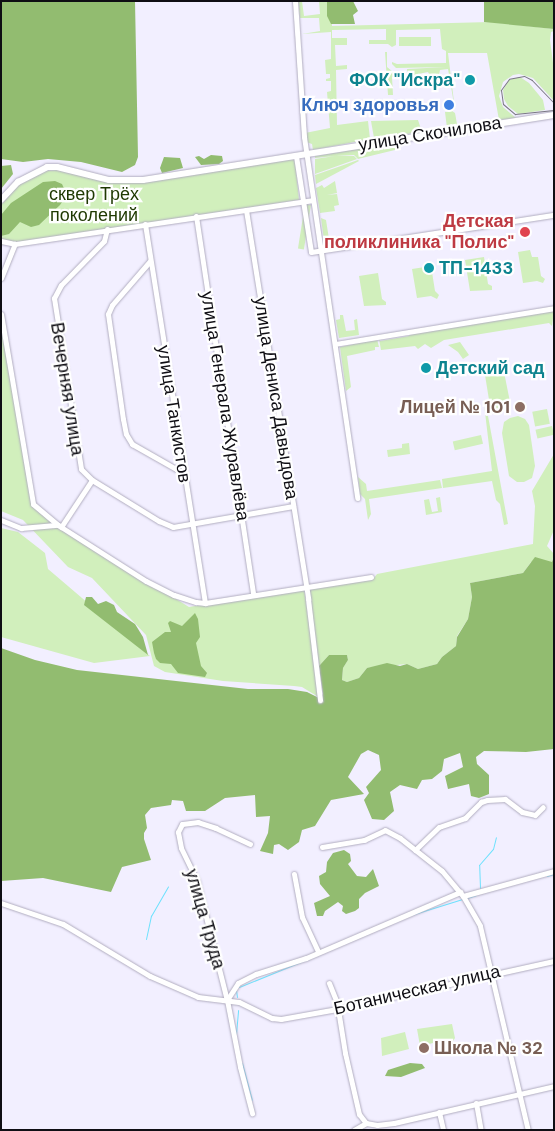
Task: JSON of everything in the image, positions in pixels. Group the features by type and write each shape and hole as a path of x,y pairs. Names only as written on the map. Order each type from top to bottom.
{"street":[{"path":"294,1 306,154 357,498"},
{"name":"улица Скочилова","path":"1,200 18,182 47,167 109,180 132,181 554,115"},
{"path":"296,156 310,252 554,214"},
{"path":"1,241 15,244 313,200"},
{"name":"улица Дениса Давыдова","path":"246,210 293,506 320,700"},
{"name":"улица Генерала Журавлёва","path":"196,216 253,595"},
{"name":"улица Танкистов","path":"145,224 205,603"},
{"name":"Вечерняя улица","path":"107,229 104,241 61,285 54,298 78,461 84,473 92,480 169,526 293,506"},
{"path":"1,278 15,244"},
{"path":"150,260 112,305 108,314 123,419 126,434 132,444 183,472"},
{"path":"335,344 554,308"},
{"path":"1,314 33,504 60,526 146,582 174,596 205,603 371,577"},
{"path":"60,526 92,480"},
{"path":"1,520 21,528 60,526"},
{"path":"415,850 439,827 464,818 481,802 505,799 522,812 535,815 543,807"},
{"name":"улица Труда","path":"227,1000 197,881 181,848 178,832 182,824 198,822 250,844"},
{"path":"322,847 364,840 385,830 442,871 461,894 480,926 528,1130"},
{"name":"улица Труда","path":"227,1000 238,983 461,894 554,871"},
{"path":"294,874 302,917 318,952"},
{"path":"1,903 58,922 150,976 198,998 227,1000 240,1066 252,1113"},
{"name":"Ботаническая улица","path":"227,1000 246,1004 272,1018 281,1019 337,1009 554,961"},
{"path":"329,983 337,1002 359,1114 366,1123"},
{"path":"354,1130 366,1123 377,1125 394,1123 554,1086"},
{"path":"476,1103 481,1130"},
{"path":"439,1112 443,1130"},
{"path":"394,1123 395,1130"}],"green space":[{"path":"1,1 135,1 138,157 135,165 122,172 81,162 48,159 23,162 1,159"},
{"path":"298,1 302,1 304,16 320,14 319,1 331,1 332,26 491,22 554,29 551,32 550,40 554,101 533,78 519,74 513,75 503,82 499,96 503,107 516,118 499,120 487,53 448,53 455,110 448,69 440,70 439,75 430,76 428,72 418,74 416,78 412,79 408,76 407,69 446,67 396,68 392,64 392,62 397,64 446,63 446,51 442,49 440,29 396,30 396,45 392,47 388,44 369,44 369,40 386,40 386,29 332,30 332,38 347,38 347,45 335,45 336,66 347,65 347,69 336,70 337,125 368,121 370,139 313,150 312,144 306,142 305,133 330,128 327,92 331,91 331,81 326,81 326,79 330,78 330,74 326,74 325,60 331,59 331,32 302,34 320,31 319,18 300,18"},
{"path":"327,1 353,1 358,11 353,15 355,24 331,24 327,16"},
{"path":"484,1 554,1 554,29 484,22"},
{"path":"399,37 431,37 431,46 399,46"},
{"path":"385,52 387,52 387,67 398,76 392,77 393,95 388,95"},
{"path":"520,77 529,83 543,100 545,110 518,114 508,106 504,99 503,90 509,80"},
{"path":"452,111 455,113 457,124 447,128 445,112"},
{"path":"418,120 422,132 374,138 371,121"},
{"path":"419,139 401,143 399,149 358,159 354,155 336,156 354,156 357,159 315,174 315,159 335,156 315,158 315,156"},
{"path":"211,155 222,156 223,161 219,164 201,165 195,157 199,156 204,159"},
{"path":"164,157 180,158 183,168 162,173 160,168"},
{"name":"сквер Трёх поколений","path":"295,160 299,200 1,245 1,205 19,184 42,171 58,170 106,182 138,183"},
{"path":"359,161 316,184 315,175"},
{"path":"11,165 13,174 1,189 1,166"},
{"path":"55,181 62,184 67,195 60,205 39,225 31,227 20,222 9,234 1,236 1,215 11,203 43,182"},
{"path":"335,181 337,193 327,195 337,194 339,205 334,206 335,211 320,213 316,188 322,185 324,188"},
{"path":"305,204 311,205 304,249 298,248"},
{"path":"321,218 326,220 329,239 334,242 332,246 325,247"},
{"path":"530,250 532,257 538,257 541,276 545,279 543,283 537,281 523,283 518,252"},
{"path":"484,257 488,284 492,286 492,290 470,291 465,260"},
{"path":"425,267 426,273 432,272 435,291 439,295 437,299 431,296 417,298 412,269"},
{"path":"378,273 382,299 386,302 386,305 364,306 359,276"},
{"path":"1,308 37,510 59,527 189,607 304,588 320,698 302,687 223,681 165,672 154,666 146,635 92,578 68,567 23,520 1,511"},
{"path":"554,311 552,326 549,323 444,340 431,348 425,344 418,349 415,346 381,350 379,339 380,341 409,336 410,333"},
{"path":"340,315 343,315 346,331 355,330 354,320 357,319 359,335 339,338 336,320 340,319"},
{"path":"377,339 379,347 375,347 375,350 347,356 351,387 346,391 340,347"},
{"path":"460,342 469,355 463,359 458,352 448,345"},
{"path":"500,369 504,372 510,402 506,407 494,409 490,406 485,375 488,371"},
{"path":"484,404 486,416 488,416 508,524 504,525 500,504 496,500 492,481 443,488 442,479 492,471"},
{"path":"547,409 550,424 535,427 532,412"},
{"path":"518,416 525,419 529,425 535,466 532,478 524,482 517,482 509,476 502,433 504,422"},
{"path":"552,426 554,435 537,439 535,430"},
{"path":"481,435 483,444 455,450 453,442"},
{"path":"409,443 410,454 388,457 387,450 402,448 402,444"},
{"path":"554,454 554,530 547,546 554,554 552,562 531,562 523,573 470,583 472,597 468,619 457,636 456,646 442,657 437,664 418,669 407,664 367,668 359,678 347,682 342,680 343,668 348,660 347,655 329,655 319,666 307,587 369,580 377,574 533,544 535,506 532,491"},
{"path":"358,477 366,484 367,491 440,480 442,488 369,499 371,514 368,520 365,499 360,494"},
{"path":"440,497 442,512 426,515 424,500 429,499 432,512 438,511 436,498"},
{"path":"1,528 18,532 45,553 48,569 150,656 94,663 1,637"},
{"path":"554,556 554,749 526,752 484,751 476,757 477,764 489,775 489,794 479,798 471,796 469,784 448,789 445,776 463,767 460,753 444,759 442,771 432,779 422,780 417,789 400,785 390,792 394,811 384,820 372,819 364,800 369,793 366,787 381,770 379,755 368,750 361,754 348,777 364,794 331,800 315,826 302,830 299,842 288,850 279,844 274,845 273,854 260,851 268,833 270,816 256,817 255,795 225,798 205,811 186,811 183,801 172,800 171,805 151,808 145,815 147,828 144,833 144,839 151,860 122,867 111,892 43,878 1,881 1,648 35,660 77,670 248,689 288,689 307,692 319,698 323,694 319,666 329,655 347,655 348,660 343,668 342,680 347,682 359,678 367,668 387,663 400,666 407,664 418,669 437,664 442,657 456,646 457,637 468,619 472,597 470,583 523,573 535,557 552,562"},
{"path":"86,597 92,597 98,604 106,601 114,605 117,612 135,624 143,637 148,655 84,605"},
{"path":"195,613 198,619 200,637 196,643 201,666 207,673 205,677 178,673 171,664 160,663 156,659 152,642 165,632 171,632 168,623 170,621 182,626"},
{"path":"344,850 350,854 351,861 348,864 357,876 366,877 373,869 379,886 365,893 359,899 359,908 355,911 346,914 342,911 343,906 338,902 325,911 323,916 317,916 314,903 330,896 320,884 319,876 326,872 327,862 333,853"},
{"path":"452,1024 455,1038 448,1049 444,1050 442,1041 420,1046 417,1029"},
{"path":"405,1032 409,1049 382,1056 381,1038"},
{"path":"410,1063 422,1064 425,1068 401,1077 385,1076 388,1070"}],"waterway":[{"path":"480,888 479,865 493,849 496,837"},
{"path":"547,876 554,874"},
{"path":"146,939 151,916 168,886"},
{"path":"467,898 476,895"},
{"path":"411,915 462,899"},
{"path":"239,987 313,957"},
{"path":"236,990 237,997"},
{"path":"236,1034 238,1010"},
{"path":"242,1063 252,1100"}],"tram line":[{"path":"554,103 532,80 524,76 509,79 501,90 503,104 515,114 554,110"}],"place":[{"name":"ФОК \"Искра\"","path":"470,80"},
{"name":"Ключ здоровья","path":"449,105"},
{"name":"Детская поликлиника \"Полис\"","path":"525,232"},
{"name":"ТП-1433","path":"429,268"},
{"name":"Детский сад","path":"426,368"},
{"name":"Лицей № 101","path":"520,407"},
{"name":"Школа № 32","path":"424,1048"}]}
